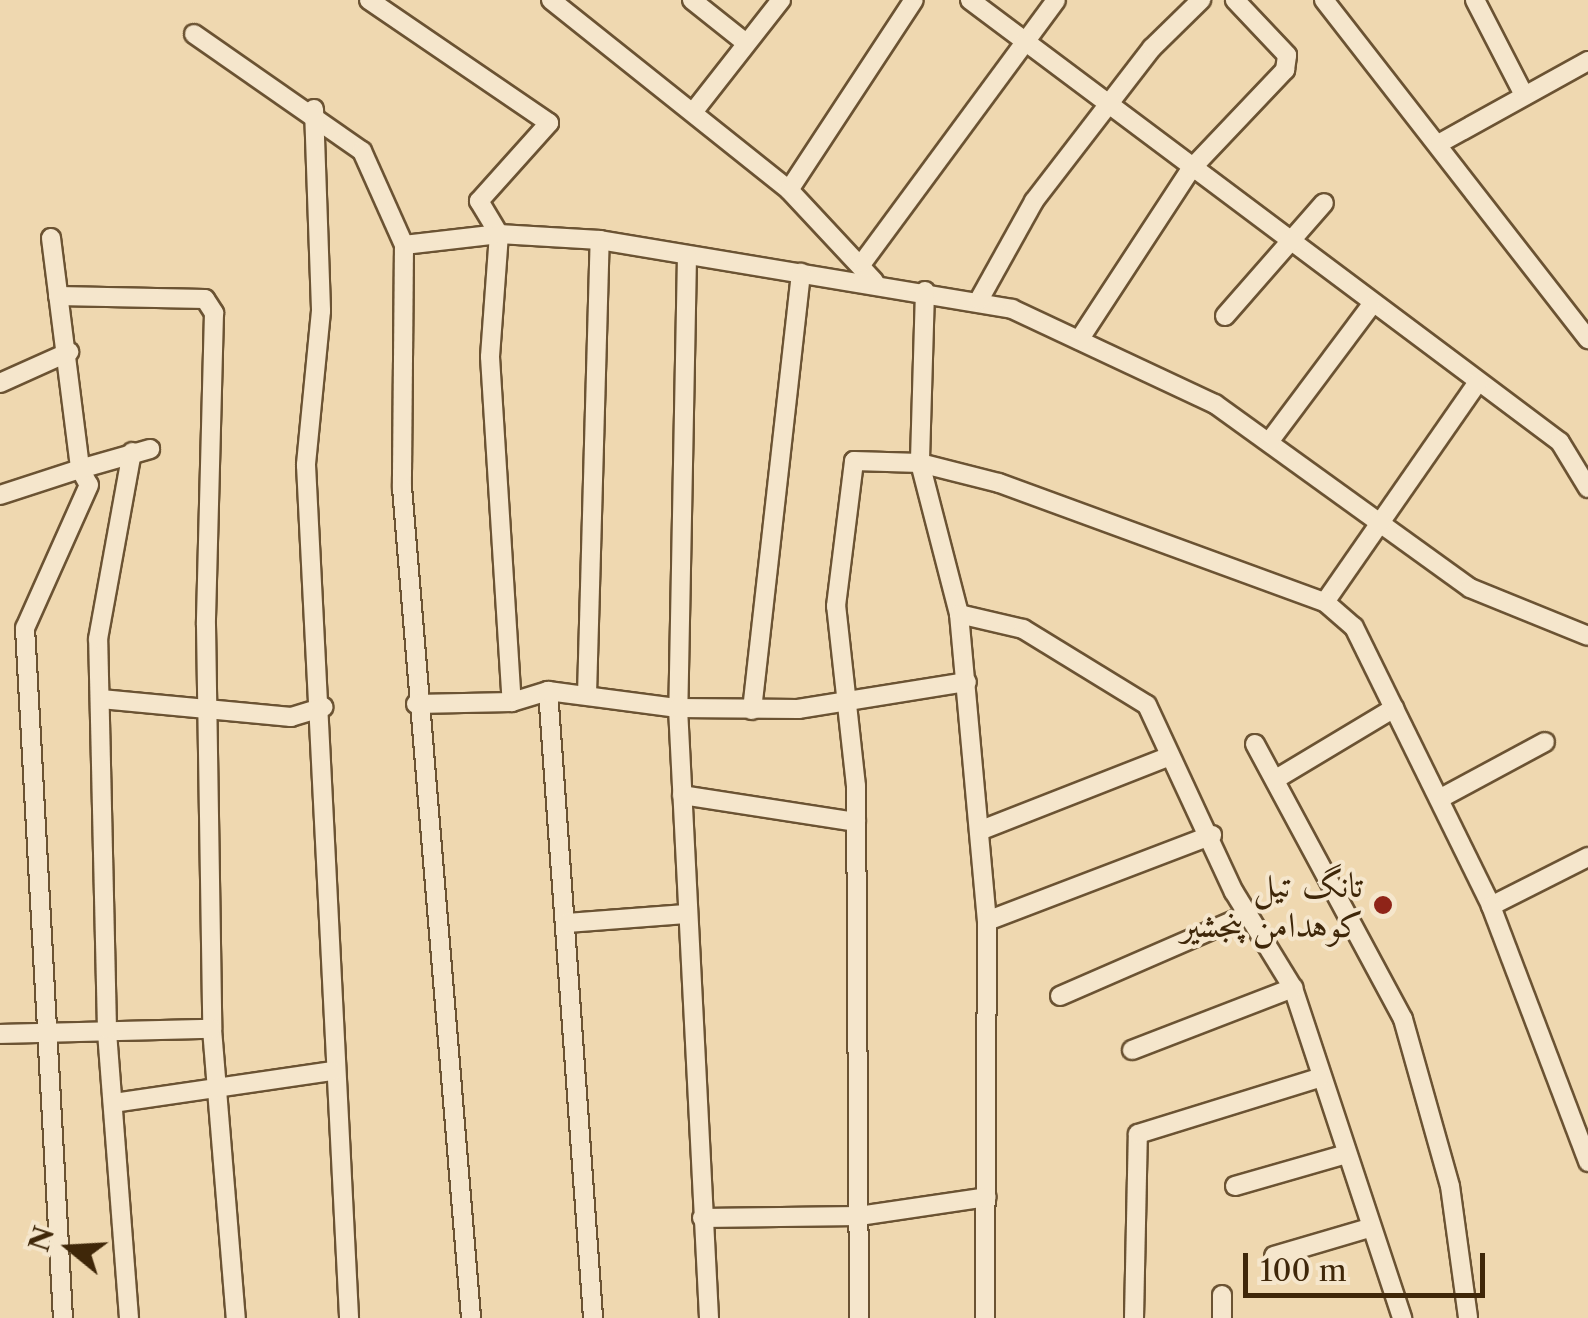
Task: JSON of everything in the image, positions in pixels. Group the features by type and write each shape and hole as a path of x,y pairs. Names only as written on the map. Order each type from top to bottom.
{"street":[{"path":"368,0 550,123 480,201 499,234 490,357 512,702"},
{"path":"551,0 789,190 862,262 874,281"},
{"path":"692,0 746,42"},
{"path":"694,111 782,0"},
{"path":"789,190 914,0"},
{"path":"970,0 1022,42 1111,102 1191,169 1370,306 1560,442 1588,488"},
{"path":"862,262 1056,0"},
{"path":"979,300 1034,202 1111,102 1201,0"},
{"path":"1079,340 1191,169 1284,70 1287,55 1235,0"},
{"path":"1324,0 1440,143 1588,339"},
{"path":"1476,0 1523,93"},
{"path":"194,34 314,109 362,151 404,245 402,487 416,704 471,1318"},
{"path":"1440,143 1523,93 1588,61"},
{"path":"314,109 321,311 306,465 324,706 333,1071 350,1318"},
{"path":"1225,316 1324,203"},
{"path":"404,245 499,234 600,240 979,300 1079,340 1215,404 1381,528 1470,588 1588,636"},
{"path":"51,238 69,352 80,469 89,485 25,628 63,1318"},
{"path":"587,695 600,240"},
{"path":"686,256 678,708 709,1318"},
{"path":"752,710 801,273"},
{"path":"925,291 920,464 959,614 987,920 984,1318"},
{"path":"58,296 206,299 214,313 208,710 212,1029 236,1318"},
{"path":"1268,442 1370,306"},
{"path":"0,383 69,352"},
{"path":"1324,602 1381,528 1478,382"},
{"path":"0,495 141,451 100,589 107,1029 130,1318"},
{"path":"859,1318 856,822 836,606 846,473 854,461 920,464 999,482 1324,602 1354,628 1491,906 1588,1162"},
{"path":"959,614 1024,629 1147,705 1212,835 1246,915 1293,988 1366,1229 1397,1317"},
{"path":"416,704 512,702 548,691 678,708 847,707 967,682"},
{"path":"548,691 593,1318"},
{"path":"101,698 291,717 324,706"},
{"path":"1276,779 1394,708"},
{"path":"1441,798 1545,742"},
{"path":"1255,744 1404,1019 1450,1186 1468,1318"},
{"path":"979,831 1170,756"},
{"path":"682,796 856,822"},
{"path":"987,920 1212,835"},
{"path":"1491,906 1588,857"},
{"path":"566,923 687,914"},
{"path":"1060,996 1246,915"},
{"path":"1132,1050 1293,988"},
{"path":"0,1034 212,1029"},
{"path":"113,1102 333,1071"},
{"path":"1134,1318 1138,1134 1319,1078"},
{"path":"1236,1186 1343,1156"},
{"path":"702,1218 860,1216 987,1197"},
{"path":"1274,1256 1366,1229"},
{"path":"1222,1295 1222,1318"}],"place":[{"name":"تانگ تیل کوهدامن پنجشیر","path":"1383,905"}]}
